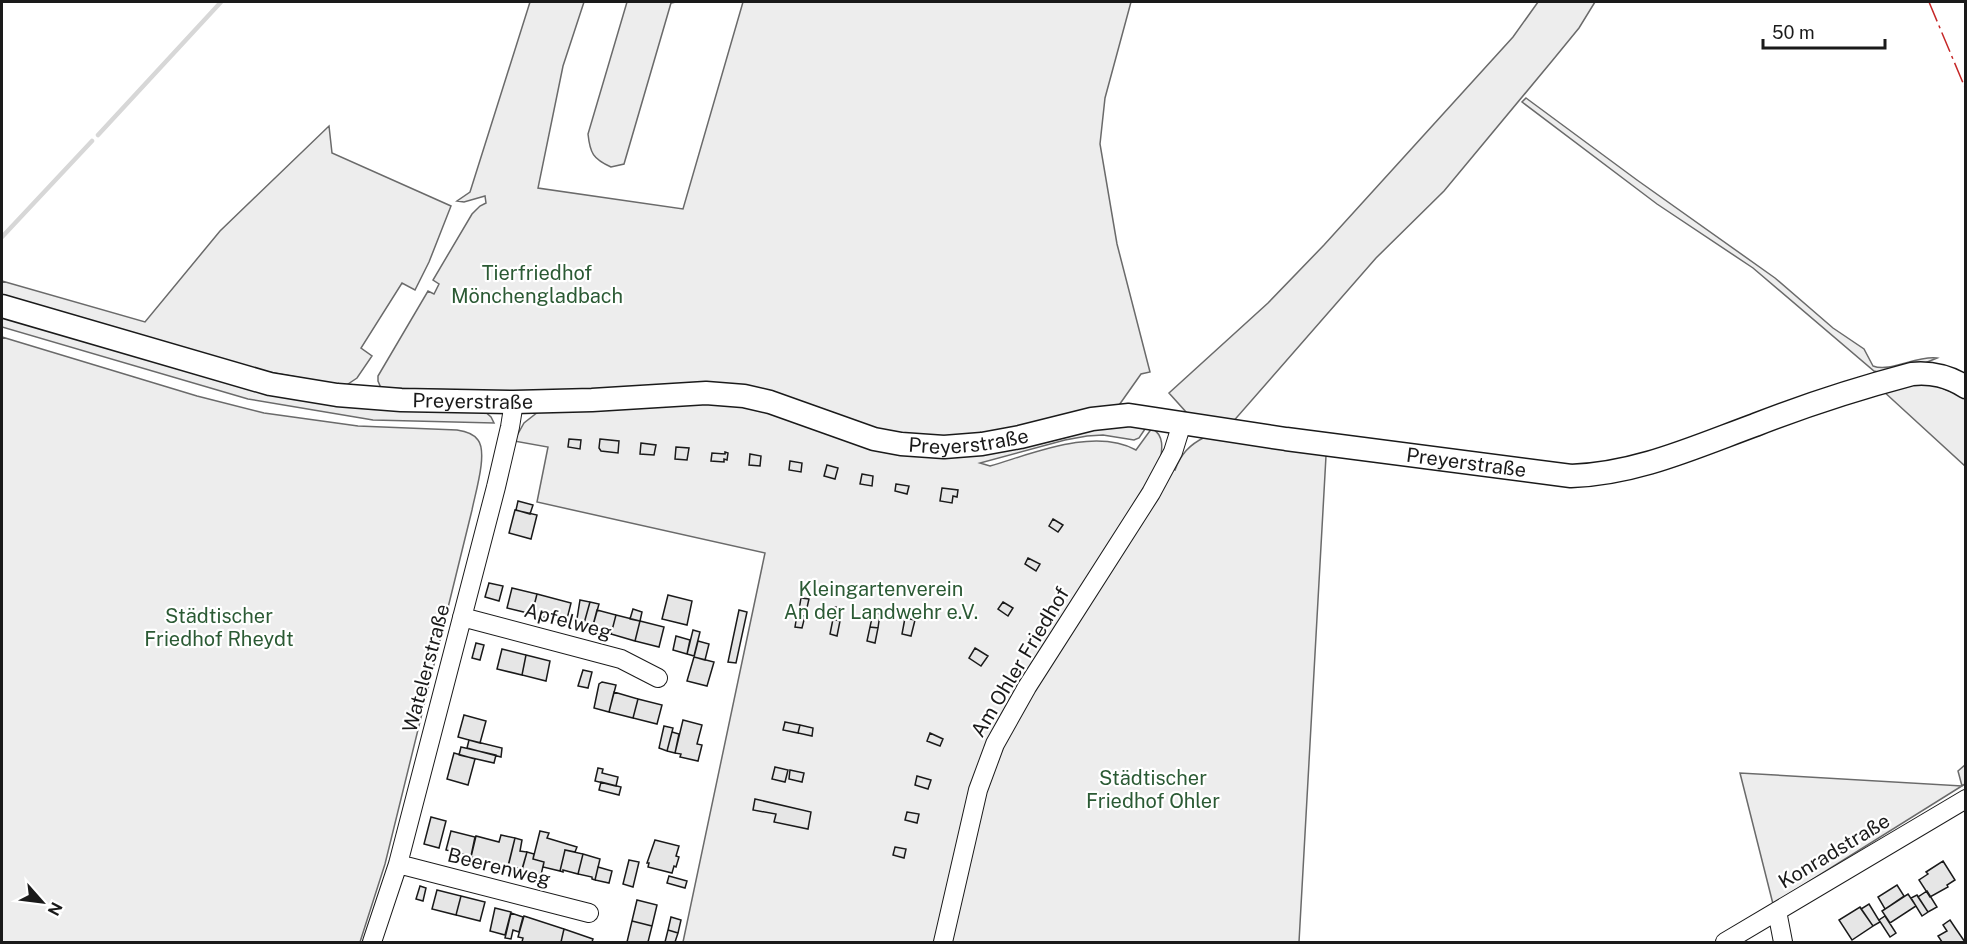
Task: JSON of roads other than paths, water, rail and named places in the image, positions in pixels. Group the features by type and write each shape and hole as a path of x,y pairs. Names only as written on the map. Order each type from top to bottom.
{"main road":[{"name":"Preyerstraße","path":"2,306 270,384 358,397 514,402 689,394 744,396 770,402 874,439 944,447 982,444 1111,416 1129,415 1286,439 1571,476 1622,471 1785,413 1912,374 1933,373 1953,379 1965,387"}],"street":[{"name":"Watelerstraße","path":"372,942 398,864 496,487 514,402"},
{"name":"Am Ohler Friedhof","path":"944,942 978,790 995,744 1027,687 1151,493 1173,452 1182,423"},
{"name":"Apfelweg","path":"462,617 621,658 658,678"},
{"name":"Konradstraße","path":"1725,942 1965,799"},
{"name":"Beerenweg","path":"398,864 589,913"},
{"path":"1777,911 1783,942"}],"waterway":[{"path":"98,135 221,2"},
{"path":"2,237 92,141"}],"park label":[{"name":"Tierfriedhof Mönchengladbach","path":"537,284"},
{"name":"Kleingartenverein An der Landwehr e.V.","path":"881,600"},
{"name":"Städtischer Friedhof Rheydt","path":"219,628"},
{"name":"Städtischer Friedhof Ohler","path":"1153,790"}]}
